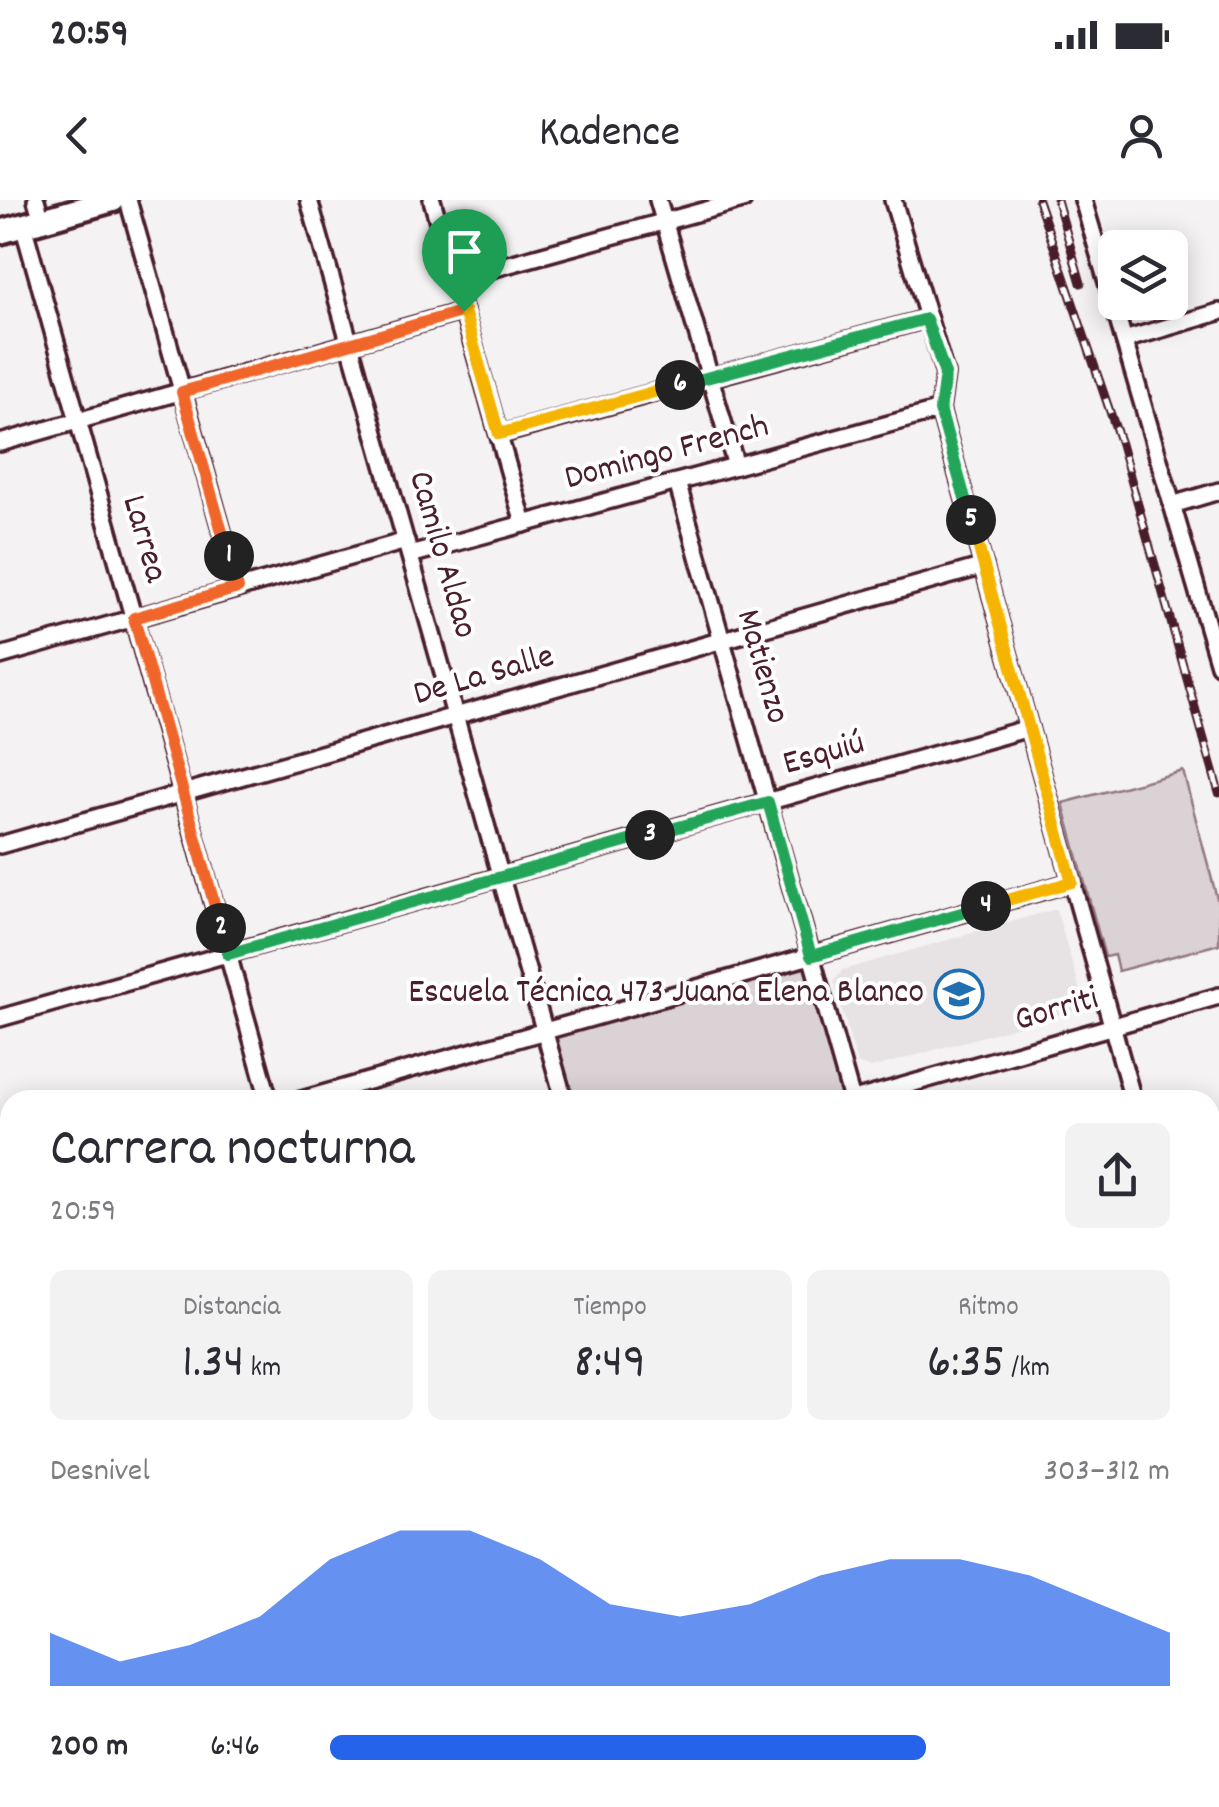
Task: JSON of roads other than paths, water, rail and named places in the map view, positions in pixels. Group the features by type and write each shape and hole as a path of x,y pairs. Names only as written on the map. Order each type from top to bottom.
{"main road":[{"path":"25,219 113,200"}],"street":[{"path":"128,200 238,588"},
{"name":"Camilo Aldao","path":"309,200 561,1090"},
{"path":"432,200 524,524"},
{"path":"658,200 736,466"},
{"path":"455,279 744,200"},
{"path":"893,200 945,374 940,410 1130,1090"},
{"path":"1083,200 1219,665"},
{"name":"Larrea","path":"25,219 267,1090"},
{"path":"0,443 464,311"},
{"path":"1124,340 1219,312"},
{"path":"499,434 926,319"},
{"name":"Domingo French","path":"0,656 238,588 524,524 940,410"},
{"name":"Matienzo","path":"678,482 850,1090"},
{"path":"1172,506 1219,492"},
{"name":"De La Salle","path":"0,845 984,566"},
{"name":"Esquiú","path":"0,1018 1029,728"},
{"path":"336,1090 1072,882"},
{"name":"Gorriti","path":"888,1090 1219,996"}],"railway":[{"path":"1038,200 1121,444 1219,793"},
{"path":"1057,200 1081,283"}],"place":[{"name":"Escuela Técnica 473 Juana Elena Blanco","path":"959,994"}]}
